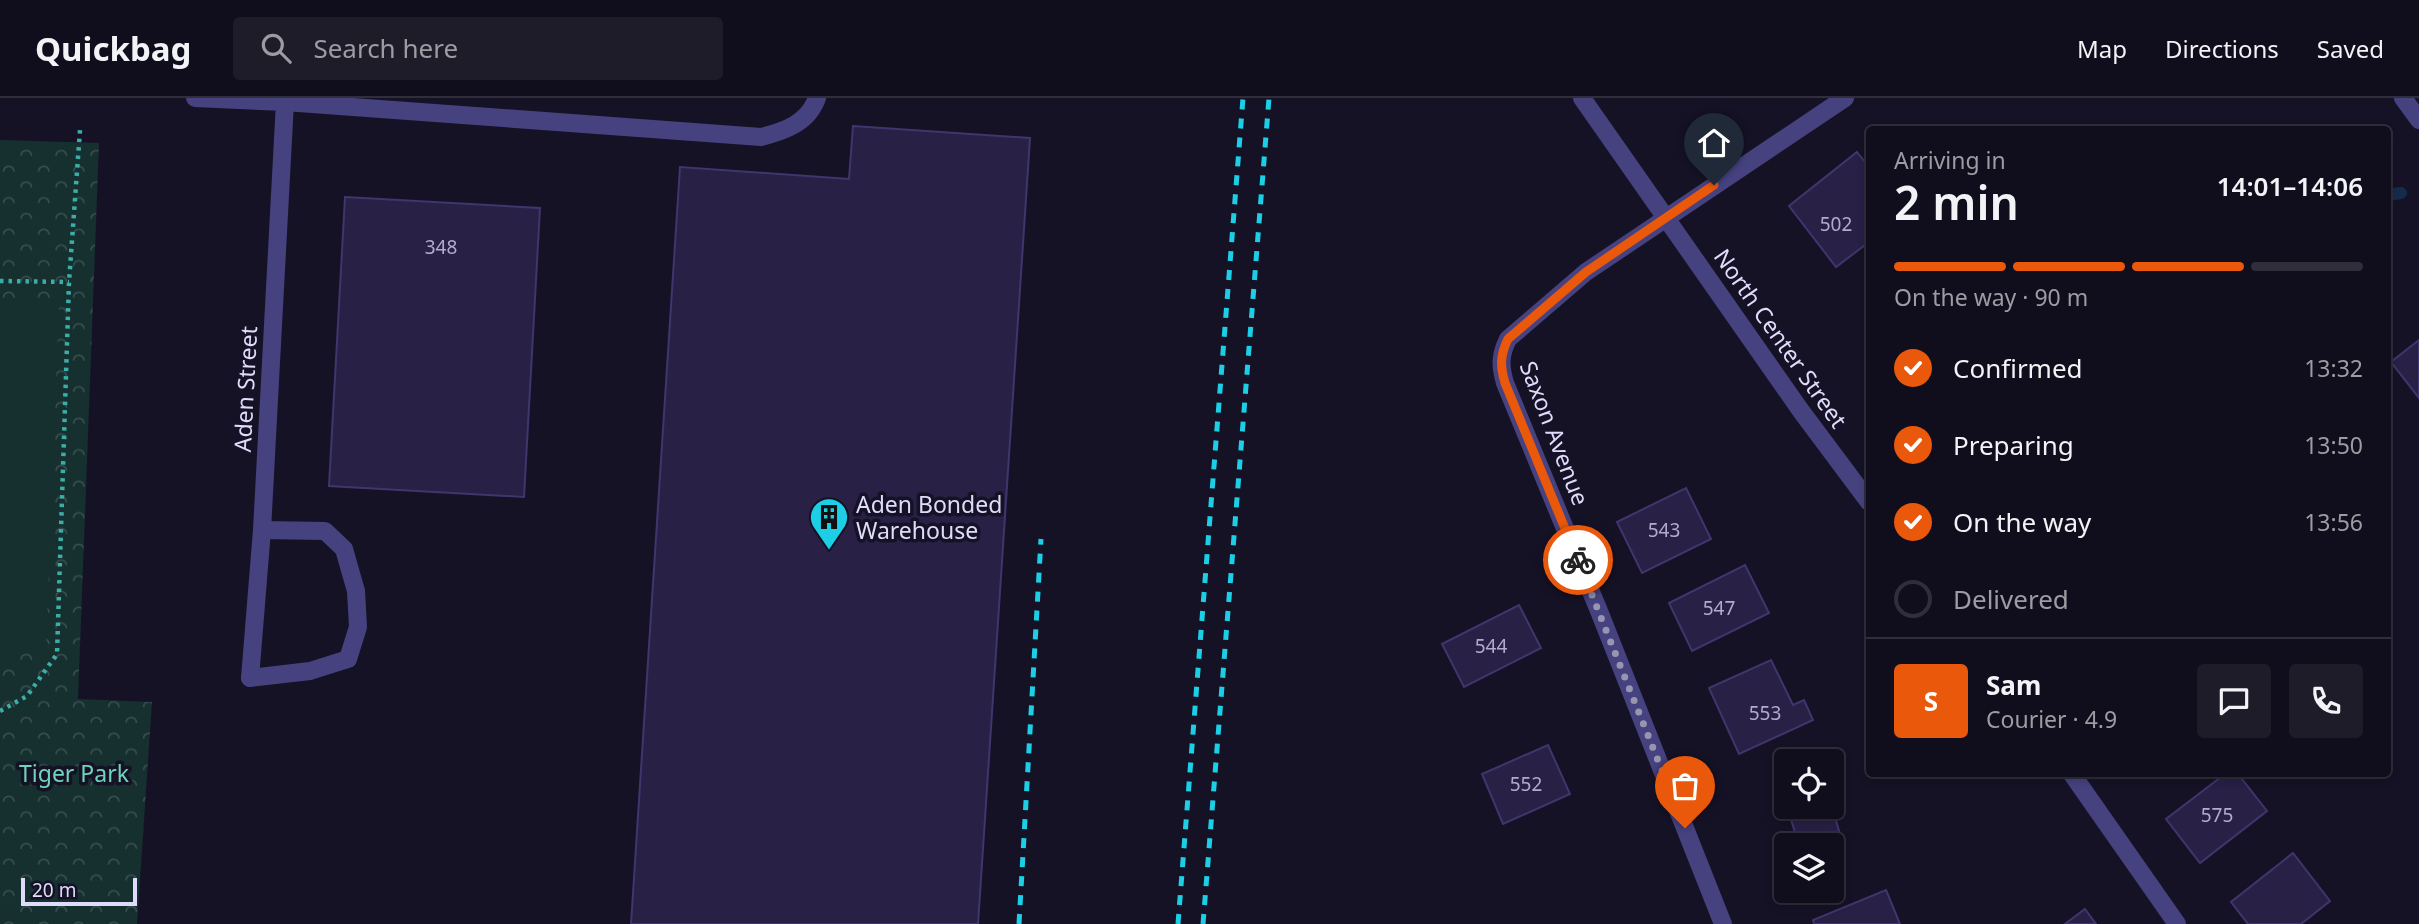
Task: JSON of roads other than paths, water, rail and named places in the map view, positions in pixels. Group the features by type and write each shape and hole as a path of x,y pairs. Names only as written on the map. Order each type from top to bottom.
{"street":[{"path":"195,98 285,102 761,137 786,131 801,121 815,105 817,98"},
{"name":"North Center Street","path":"1582,98 1801,411 1866,498"},
{"name":"Saxon Avenue","path":"1723,924 1600,611 1500,368 1502,352 1508,339 1586,272 1845,98"},
{"path":"2403,98 2419,120"},
{"name":"Aden Street","path":"262,530 325,531 344,549 356,591 358,627 348,659 310,671 250,678 262,530 285,102"},
{"path":"2074,777 2177,924"}],"waterway":[{"path":"2391,194 2401,193"}],"railway":[{"path":"1178,924 1243,98"},
{"path":"1203,924 1269,98"},
{"path":"1019,924 1041,539"}],"place":[{"name":"Aden Bonded Warehouse","path":"829,551"}],"park label":[{"name":"Tiger Park","path":"74,773"}]}
